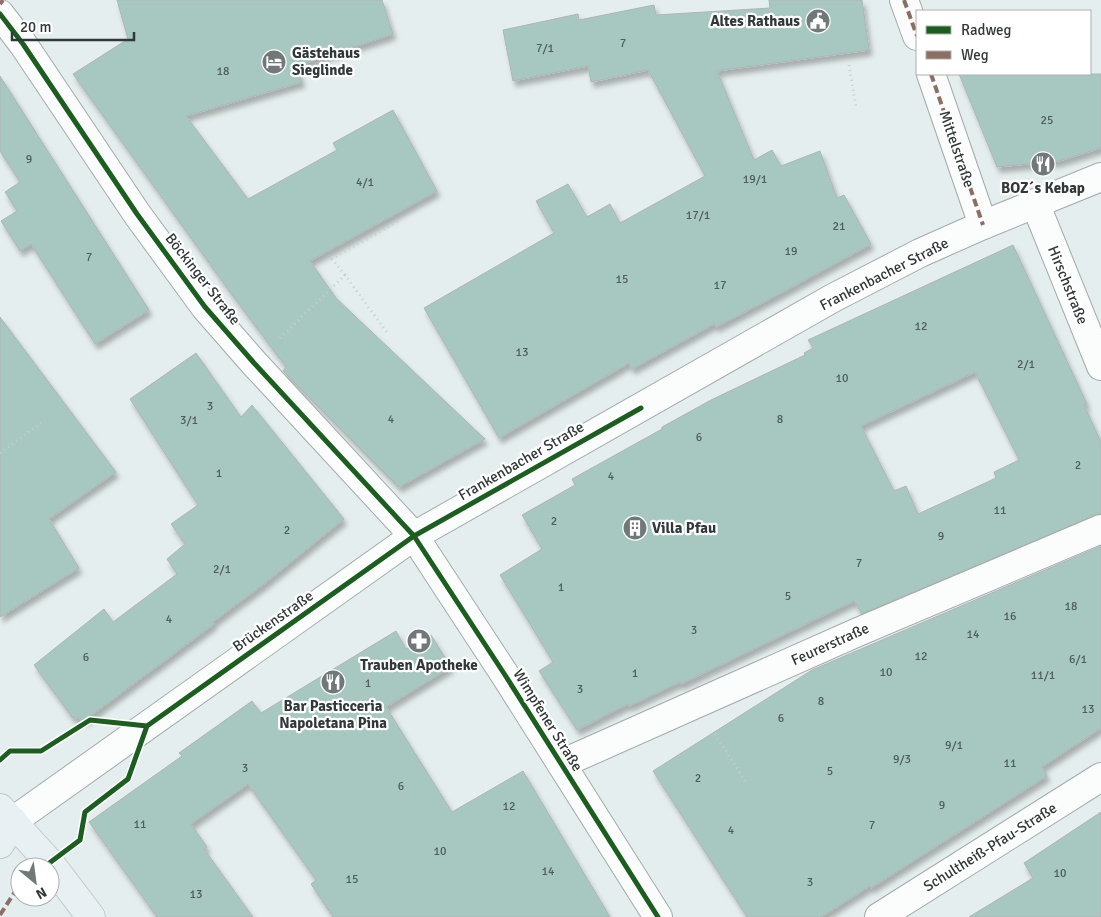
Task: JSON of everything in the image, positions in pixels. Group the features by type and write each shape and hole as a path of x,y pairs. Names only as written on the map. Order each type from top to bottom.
{"main road":[{"path":"3,826 50,863 91,917"}],"street":[{"path":"0,4 3,0"},
{"path":"904,0 916,33"},
{"name":"Böckinger Straße","path":"0,14 23,44 149,230 205,307 254,363 414,536"},
{"name":"Mittelstraße","path":"931,75 983,225"},
{"name":"Frankenbacher Straße","path":"414,536 833,298 920,253 1101,177"},
{"name":"Hirschstraße","path":"1035,204 1101,366"},
{"name":"Feurerstraße","path":"561,764 858,632 1101,529"},
{"name":"Wimpfener Straße","path":"414,536 505,675 658,917"},
{"name":"Brückenstraße","path":"3,826 414,536"},
{"name":"Schultheiß-Pfau-Straße","path":"879,917 1101,777"}],"path":[{"path":"849,65 856,107"},
{"path":"388,334 332,259 398,221"},
{"path":"254,363 345,275"},
{"path":"0,453 44,421"},
{"path":"696,704 746,782"}],"building":[{"path":"117,0 382,0 393,34 297,66 302,82 186,116 248,199 337,150 333,143 393,110 437,191 310,261 336,298 485,439 399,487 283,371 286,367 73,74 128,39"},
{"path":"769,0 862,0 869,50 717,71 754,160 772,150 781,166 820,151 837,198 844,195 871,244 716,327 714,324 632,369 629,363 499,438 424,308 554,233 536,201 568,184 587,217 610,204 620,223 705,176 648,70 591,82 588,66 513,81 503,30 578,14 579,20 654,5 656,15 770,8"},
{"path":"1101,74 1101,148 1059,161 997,167 959,75"},
{"path":"0,76 149,310 95,344 31,244 20,251 1,221 17,211 5,192 20,182 0,151"},
{"path":"1013,245 1087,404 1084,405 1101,442 1101,514 862,614 854,601 681,684 680,682 629,706 628,704 577,730 539,671 553,662 500,575 542,549 522,515 575,485 572,479 662,429 662,427 711,400 805,355 804,353 813,348 808,340","holes":["975,372 1019,460 994,472 996,478 918,514 906,486 894,491 861,426"]},
{"path":"0,317 116,472 49,519 79,568 0,617"},
{"path":"196,353 241,417 252,405 344,519 264,584 213,622 214,624 85,720 72,717 34,665 104,609 113,622 177,574 167,559 185,544 171,524 198,505 130,399"},
{"path":"1101,546 1101,728 1042,767 1047,776 871,888 870,886 821,917 747,917 653,771 812,670"},
{"path":"396,631 406,649 431,635 451,667 386,707 452,812 523,771 610,917 333,917 311,884 316,880 248,784 191,824 207,847 204,849 253,917 157,917 89,822 182,756 179,753 252,701 261,713"},
{"path":"1101,812 1101,917 969,917 1033,878 1024,863"}],"marked path":[{"path":"0,4 3,0"},
{"path":"904,0 916,33"},
{"path":"931,75 983,225"},
{"path":"0,915 10,900"}],"cycle path":[{"path":"0,14 23,44 137,214 205,307 254,363 414,536 505,675 658,917"},
{"path":"147,726 414,536 641,408"},
{"path":"0,760 10,751 41,751 90,720 147,726"},
{"path":"57,857 80,840 85,812 128,779 147,726"}],"place":[{"name":"Altes Rathaus","path":"818,21"},
{"name":"Gästehaus Sieglinde","path":"274,62"},
{"name":"BOZ´s Kebap","path":"1043,164"},
{"name":"Villa Pfau","path":"635,528"},
{"name":"Trauben Apotheke","path":"419,641"},
{"name":"Bar Pasticceria Napoletana Pina","path":"333,682"}]}
